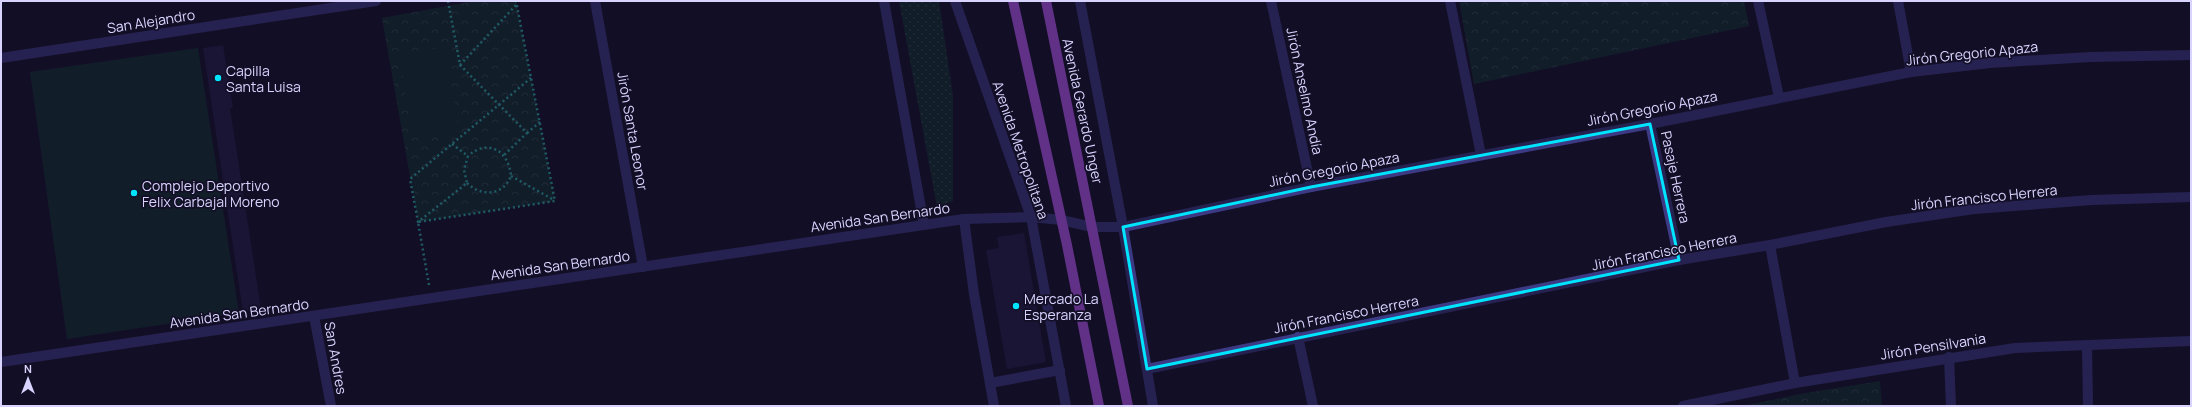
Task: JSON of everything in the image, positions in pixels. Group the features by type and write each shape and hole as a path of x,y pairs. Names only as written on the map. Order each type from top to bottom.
{"main road":[{"path":"1013,1 1061,220"},
{"name":"Avenida Gerardo Unger","path":"1046,1 1092,227"},
{"name":"Avenida Metropolitana","path":"1061,220 1099,406"},
{"path":"1092,227 1128,406"}],"street":[{"name":"San Alejandro","path":"1,58 376,1"},
{"name":"Jirón Santa Leonor","path":"595,1 643,267"},
{"path":"884,1 924,225"},
{"name":"Avenida Metropolitana","path":"955,1 1031,217 1066,406"},
{"name":"Avenida Gerardo Unger","path":"1080,1 1123,227"},
{"name":"Jirón Anselmo Andía","path":"1271,1 1310,187"},
{"path":"1450,1 1481,155"},
{"path":"1758,1 1779,97"},
{"path":"1898,1 1911,72"},
{"name":"Jirón Gregorio Apaza","path":"1123,227 1310,187 1650,124 1779,97 1911,72 1998,62 2090,57 2191,55"},
{"name":"Pasaje Herrera","path":"1650,124 1679,260"},
{"name":"Jirón Francisco Herrera","path":"1147,369 1298,337 1428,313 1679,260 1770,246 1886,222 1974,209 2092,200 2191,196"},
{"name":"Avenida San Bernardo","path":"1,362 964,219 1031,217 1061,220 1092,227 1123,227"},
{"path":"964,219 974,294 994,406"},
{"path":"1123,227 1153,406"},
{"path":"1770,246 1794,383"},
{"name":"San Andres","path":"314,316 331,406"},
{"path":"1298,337 1313,406"},
{"name":"Jirón Pensilvania","path":"1683,406 1794,383 1949,357 2015,348 2191,341"},
{"path":"2087,346 2088,406"},
{"path":"1949,357 1950,406"},
{"path":"990,383 1060,370"}],"path":[{"path":"448,1 460,65 528,133"},
{"path":"460,65 516,3"},
{"path":"516,3 555,201"},
{"path":"431,298 410,179 531,78"},
{"path":"503,156 540,122"},
{"path":"452,144 468,156"},
{"path":"484,147 494,149 503,156 510,166 511,176 504,186 494,193 481,192 467,183 464,170 468,156 475,150 484,147"},
{"path":"511,176 555,201"},
{"path":"418,222 467,183"},
{"path":"418,222 555,201"}],"highlighted area":[{"path":"1650,124 1679,260 1147,369 1123,227 1311,187"}],"green space":[{"path":"474,1 516,1 555,201 418,222 382,18"},
{"path":"899,1 939,1 953,96 953,201 937,207"},
{"path":"1459,1 1744,1 1749,26 1474,84"},
{"path":"1671,1 1718,1 1719,4 1673,13"},
{"path":"446,47 459,131 413,137 399,54"},
{"name":"Complejo Deportivo Felix Carbajal Moreno","path":"198,48 239,313 67,339 30,72"},
{"path":"1880,381 1882,406 1743,406 1800,394"},
{"path":"1859,398 1861,406 1817,406"}],"building":[{"path":"223,45 233,108 230,108 261,309 243,312 203,48"},
{"name":"Mercado La Esperanza","path":"1024,233 1046,362 1007,369 986,250 999,248 997,237"}],"place":[{"name":"Capilla Santa Luisa","path":"218,78"},
{"name":"Complejo Deportivo Felix Carbajal Moreno","path":"134,193"},
{"name":"Mercado La Esperanza","path":"1016,306"}]}
